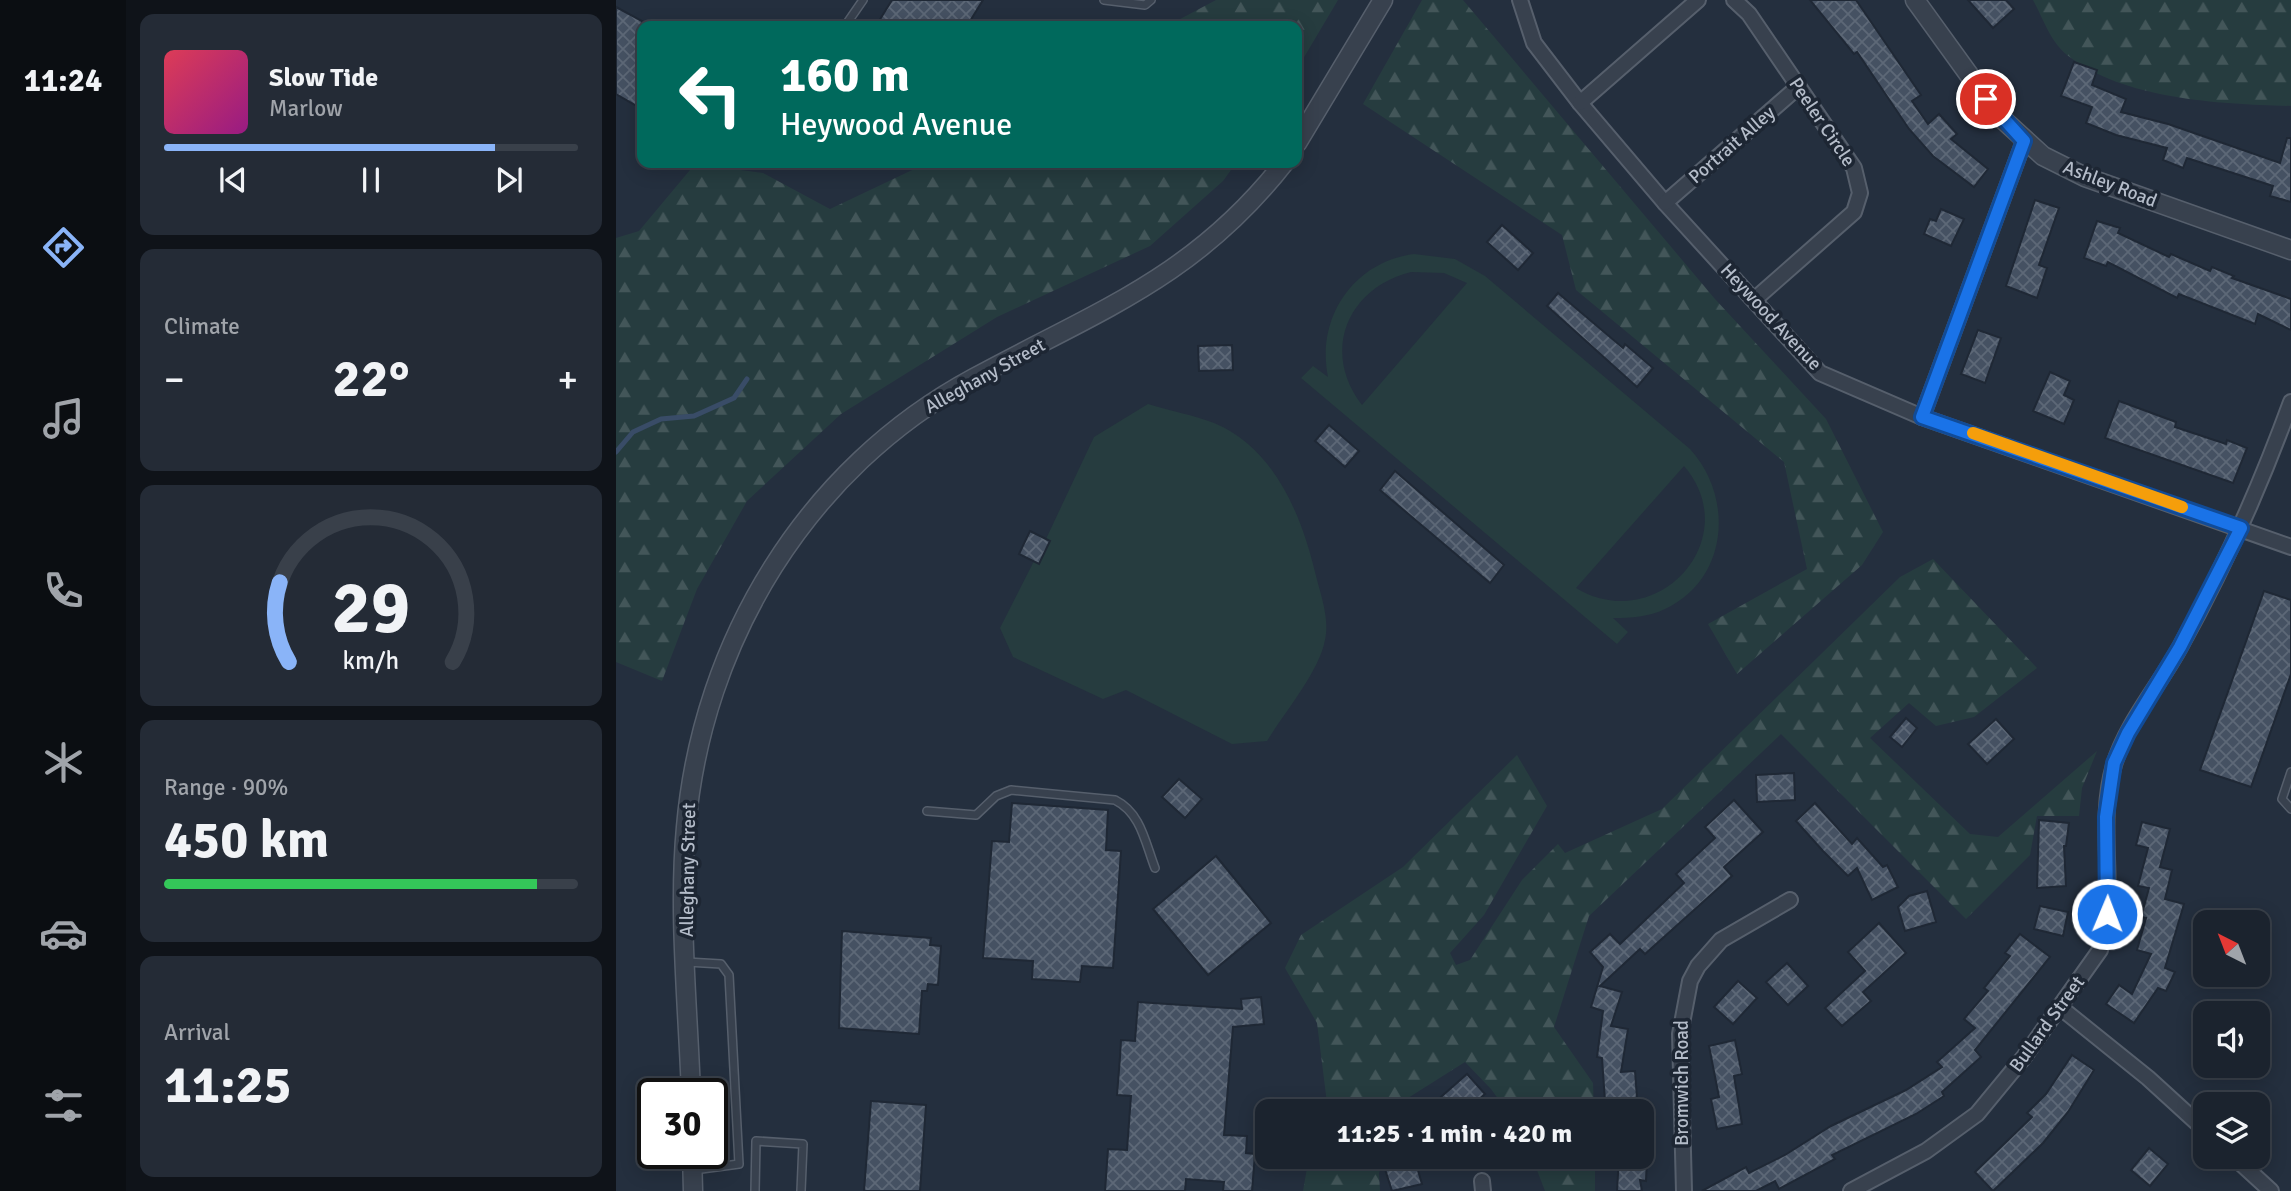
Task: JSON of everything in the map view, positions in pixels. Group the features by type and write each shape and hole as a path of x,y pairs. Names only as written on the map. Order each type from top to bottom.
{"street":[{"path":"1302,135 1383,0"},
{"name":"Heywood Avenue","path":"1520,0 1534,43 1580,103 1665,203 1820,373 1922,417 2291,547"},
{"path":"1580,103 1698,0"},
{"name":"Peeler Circle","path":"1734,0 1749,14 1854,168 1859,180 1859,200 1849,217 1754,300"},
{"name":"Ashley Road","path":"1915,0 1998,115 2024,141 2060,166 2291,250"},
{"name":"Portrait Alley","path":"1665,203 1798,87"},
{"path":"1922,417 2024,141"},
{"name":"Alleghany Street","path":"691,1078 686,830 692,774 715,683 747,609 798,530 846,474 884,439 934,401 972,378 1123,302 1164,277 1232,222 1280,168"},
{"name":"Bullard Street","path":"1851,1191 1962,1128 2008,1076 2061,1007 2100,950 2106,931 2109,897 2106,817 2114,763 2128,733 2180,647 2241,528 2291,402"},
{"name":"Bromwich Road","path":"1684,1191 1679,1034 1690,981 1698,966 1721,940 1790,900"},
{"path":"2061,1007 2148,1078 2193,1119"},
{"path":"693,1169 693,1191"},
{"path":"2247,1169 2271,1191"}],"lane":[{"path":"848,21 863,0"},
{"path":"1104,0 1145,5 1151,0"},
{"path":"2291,772 2282,799 2291,809"},
{"path":"927,811 975,816 996,796 1011,790 1115,800 1129,806 1136,816 1155,867"},
{"path":"687,962 721,964 729,975 739,1164"},
{"path":"755,1191 756,1141 803,1144 801,1191"},
{"path":"728,1163 755,1164"}],"green space":[{"path":"1216,0 1338,0 1302,61 1302,21 1176,21"},
{"path":"1422,0 1463,0 1715,299 1826,419 1883,532 1862,565 1737,674 1708,624 1807,569 1784,462 1576,290 1562,235 1363,104"},
{"path":"2033,0 2291,0 2291,106 2234,104 2174,97 2116,82 2067,55 2051,36"},
{"path":"692,168 725,168 763,173 830,209 916,168 1232,168 1223,181 1150,246 997,317 841,414 747,501 697,589 662,681 616,662 616,238 639,231"},
{"path":"1414,254 1455,259 1485,276 1690,449 1704,468 1714,490 1718,536 1713,558 1702,578 1686,595 1653,614 1613,618 1628,632 1617,644 1301,378 1313,366 1328,377 1328,334 1334,314 1357,281 1373,268 1392,259","holes":["1411,272 1444,273 1467,283 1362,405 1350,385 1343,364 1347,325 1357,307 1371,292 1389,280","1684,466 1701,494 1705,522 1699,549 1684,572 1663,590 1636,600 1607,600 1576,588"]},
{"path":"1148,404 1214,423 1235,434 1269,466 1282,485 1302,528 1324,606 1325,640 1308,679 1267,741 1232,744 1126,690 1103,699 1013,657 1000,628 1034,561 1050,541 1046,539 1094,437"},
{"path":"1933,559 2037,668 1974,717 1936,726 1909,703 1870,738 1970,834 1998,837 2097,751 2082,788 2079,816 2037,816 2030,855 1966,919 1781,734 1589,916 1554,1027 1593,1083 1594,1099 1498,1099 1465,1062 1406,1099 1326,1099 1317,1023 1285,968 1301,935 1403,867 1517,755 1547,806 1484,915 1450,953 1456,965 1470,960 1522,880 1558,844 1565,853 1662,809 1900,577"},
{"path":"1307,1169 1380,1169 1380,1191 1303,1191"},
{"path":"1537,1169 1595,1169 1595,1191 1545,1191"}],"building":[{"path":"892,0 983,0 970,21 879,21"},
{"path":"1810,0 1856,0 1921,95 1912,101 1928,124 1939,114 1957,134 1951,139 1988,169 1974,187 1933,156 1909,129 1857,52 1854,54"},
{"path":"1968,0 2006,0 2014,9 1993,28"},
{"path":"616,7 642,21 637,21 637,106 616,94"},
{"path":"2074,62 2097,70 2092,85 2126,99 2121,112 2168,124 2280,163 2287,138 2291,138 2291,202 2270,196 2273,186 2187,158 2183,168 2163,160 2167,148 2116,135 2086,123 2092,107 2061,96"},
{"path":"2035,200 2059,208 2039,265 2047,268 2037,298 2006,286"},
{"path":"1941,209 1964,219 1951,246 1924,234 1930,219 1936,221"},
{"path":"2097,221 2120,228 2118,233 2169,257 2171,254 2210,271 2212,267 2234,276 2232,278 2291,299 2291,330 2258,314 2255,324 2179,294 2177,298 2108,262 2106,266 2084,258"},
{"path":"1502,225 1533,253 1518,270 1487,242"},
{"path":"1558,293 1623,348 1625,344 1653,368 1637,387 1547,306"},
{"path":"1978,330 2001,338 1985,383 1961,374"},
{"path":"1232,345 1233,370 1199,371 1198,346"},
{"path":"2050,372 2070,381 2064,395 2074,400 2064,424 2033,411"},
{"path":"2119,401 2176,422 2175,427 2247,448 2233,483 2105,438"},
{"path":"1329,425 1359,451 1345,467 1315,441"},
{"path":"1395,471 1504,565 1490,583 1380,490"},
{"path":"1030,531 1050,541 1039,564 1019,554"},
{"path":"2264,591 2291,600 2291,674 2251,787 2200,770"},
{"path":"1906,718 1917,728 1902,747 1890,737"},
{"path":"1996,719 2014,739 1987,764 1968,744"},
{"path":"1794,773 1795,800 1757,802 1756,775"},
{"path":"1179,779 1202,799 1185,818 1162,797"},
{"path":"1734,800 1763,832 1724,867 1732,876 1645,954 1640,949 1600,986 1622,992 1611,1026 1628,1029 1621,1072 1635,1071 1637,1098 1605,1099 1602,1058 1597,1057 1603,1011 1591,1007 1603,967 1590,952 1610,934 1620,944 1684,883 1676,874 1715,838 1705,827"},
{"path":"1012,803 1108,810 1106,850 1121,851 1113,968 1082,966 1080,982 1032,979 1033,961 983,958 992,841 1009,842"},
{"path":"1815,803 1852,844 1857,838 1883,867 1887,865 1898,887 1872,900 1857,868 1848,876 1823,851 1796,821"},
{"path":"2039,820 2069,823 2064,846 2066,886 2037,888"},
{"path":"2142,822 2170,829 2160,867 2172,870 2165,899 2184,904 2165,968 2175,972 2166,991 2158,988 2134,1023 2106,1004 2119,985 2132,994 2151,954 2137,950 2146,918 2141,917 2149,888 2138,886 2148,848 2136,845"},
{"path":"1216,856 1271,923 1208,975 1153,909"},
{"path":"1927,891 1936,922 1905,931 1898,907 1909,896"},
{"path":"2040,906 2068,912 2063,936 2034,929"},
{"path":"1879,923 1906,953 1863,992 1871,1001 1842,1026 1825,1008 1865,971 1848,952"},
{"path":"842,931 931,938 930,945 941,946 938,985 928,984 927,991 922,991 919,1034 839,1028"},
{"path":"2020,934 2050,957 1975,1050 1981,1057 1942,1092 1944,1096 1916,1114 1832,1155 1835,1159 1779,1189 1775,1181 1756,1191 1702,1191 1746,1167 1749,1173 1785,1155 1831,1126 1906,1090 1942,1067 1937,1062 1975,1028 1964,1019 1988,991 1984,988 2010,956 2005,953"},
{"path":"1787,963 1808,986 1788,1005 1766,982"},
{"path":"1738,981 1757,998 1733,1024 1714,1007"},
{"path":"1261,997 1264,1024 1233,1027 1224,1135 1247,1136 1246,1153 1255,1154 1252,1191 1223,1191 1224,1182 1186,1179 1185,1191 1105,1191 1108,1149 1127,1150 1131,1096 1117,1095 1121,1040 1135,1041 1138,1002 1242,1009 1241,999"},
{"path":"1735,1040 1742,1074 1734,1076 1742,1124 1717,1129 1711,1099 1719,1097 1709,1046"},
{"path":"2072,1055 2094,1070 2068,1112 2043,1143 1993,1191 1975,1172 2032,1117 2027,1113 2046,1094"},
{"path":"1467,1074 1485,1094 1479,1099 1439,1099"},
{"path":"871,1101 926,1105 920,1191 864,1191"},
{"path":"2149,1148 2168,1164 2150,1186 2131,1170"},
{"path":"1385,1169 1418,1169 1422,1184 1392,1191"},
{"path":"1618,1169 1646,1169 1646,1181 1640,1180 1642,1191 1617,1191"}],"waterway":[{"path":"616,452 633,432 661,419 694,416 734,398 747,379"}],"slow traffic":[{"path":"1973,433 2182,507"}],"route":[{"path":"1986,99 2024,141 1932,396 1922,417 2241,528 2180,647 2128,733 2114,763 2106,817 2109,897 2107,914"}]}
